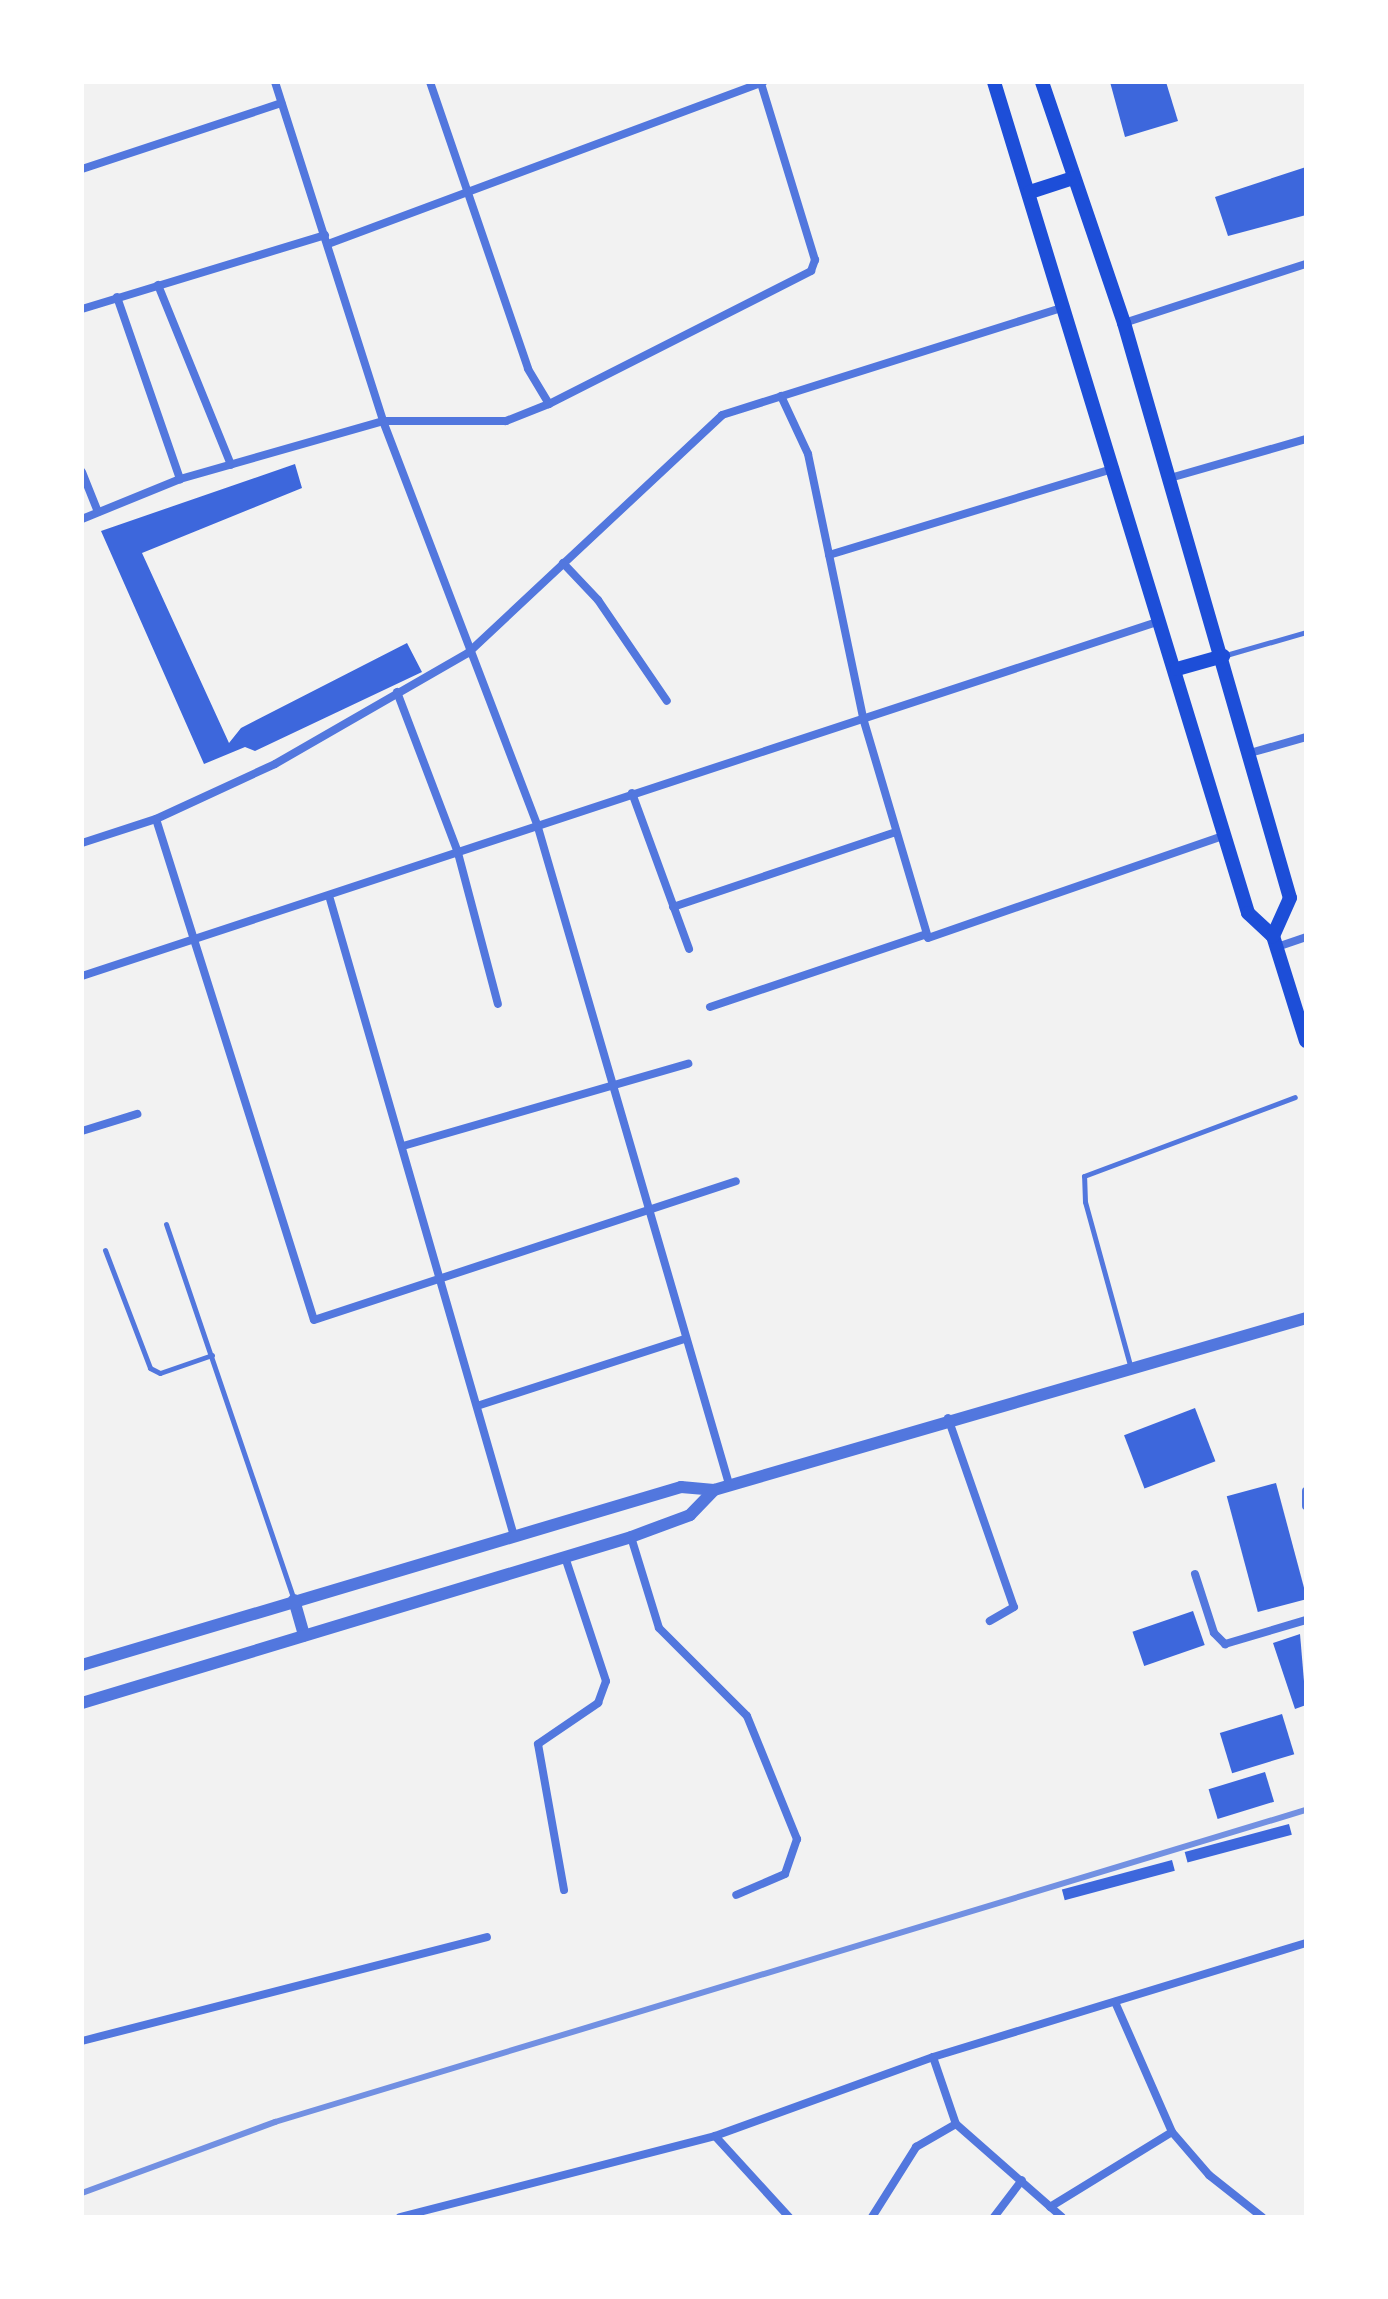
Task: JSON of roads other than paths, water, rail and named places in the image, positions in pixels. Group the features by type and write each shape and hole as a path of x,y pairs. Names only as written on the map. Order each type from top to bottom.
{"main road":[{"path":"994,82 1177,669 1223,836 1248,913 1275,941 1306,1041"},
{"path":"1042,82 1124,323 1223,656 1290,898 1275,941"},
{"path":"1030,192 1073,178"},
{"path":"1177,669 1223,656"}],"street":[{"path":"275,82 383,421 468,653 537,824 611,1083 644,1212 729,1484"},
{"path":"430,82 465,193 528,369 549,404"},
{"path":"82,309 158,285 326,240 465,193 762,82 815,260 811,271 549,404 506,421 383,421 180,479 82,519"},
{"path":"82,169 281,103"},
{"path":"1124,323 1306,264"},
{"path":"158,285 231,465"},
{"path":"117,297 180,479"},
{"path":"82,843 156,819 275,764 468,653 722,415 1066,307"},
{"path":"781,396 808,454 863,718 924,935"},
{"path":"1170,478 1306,439"},
{"path":"829,555 1115,468"},
{"path":"82,472 98,512"},
{"path":"563,563 598,600 667,701"},
{"path":"82,976 330,899 537,824 1162,620"},
{"path":"397,692 458,853 498,1004"},
{"path":"1250,753 1306,737"},
{"path":"632,793 689,949"},
{"path":"156,819 314,1320 444,1281 736,1181"},
{"path":"673,907 893,833"},
{"path":"710,1007 924,935 933,938 1223,836"},
{"path":"330,899 480,1405 514,1536"},
{"path":"1275,941 1306,937"},
{"path":"403,1146 611,1083 688,1064"},
{"path":"82,1131 137,1114"},
{"path":"82,1703 631,1537 690,1515 714,1490 729,1484 1130,1365 1306,1318"},
{"path":"480,1405 684,1339"},
{"path":"948,1418 1014,1607 990,1621"},
{"path":"82,1665 681,1487 714,1490"},
{"path":"1306,1491 1306,1506"},
{"path":"631,1537 659,1628 747,1716 797,1839 785,1874 736,1895"},
{"path":"564,1890 538,1744 598,1703 606,1681 565,1557"},
{"path":"1195,1574 1214,1633 1225,1644 1306,1620"},
{"path":"294,1600 304,1636"},
{"path":"82,2041 370,1970 487,1937"},
{"path":"400,2217 715,2136 933,2057 1306,1943"},
{"path":"1115,2002 1172,2132 1209,2175 1262,2217"},
{"path":"933,2057 956,2124 1062,2217"},
{"path":"885,2217 874,2213 916,2147 956,2124"},
{"path":"1050,2207 1172,2132"},
{"path":"715,2136 789,2217"},
{"path":"994,2217 1022,2180"}],"lane":[{"path":"1223,656 1306,632"},
{"path":"1130,1365 1085,1202 1084,1176 1295,1097"},
{"path":"166,1224 294,1600"},
{"path":"105,1250 150,1368 160,1373 212,1355"}],"railway":[{"path":"82,2193 275,2122 1306,1810"}]}
